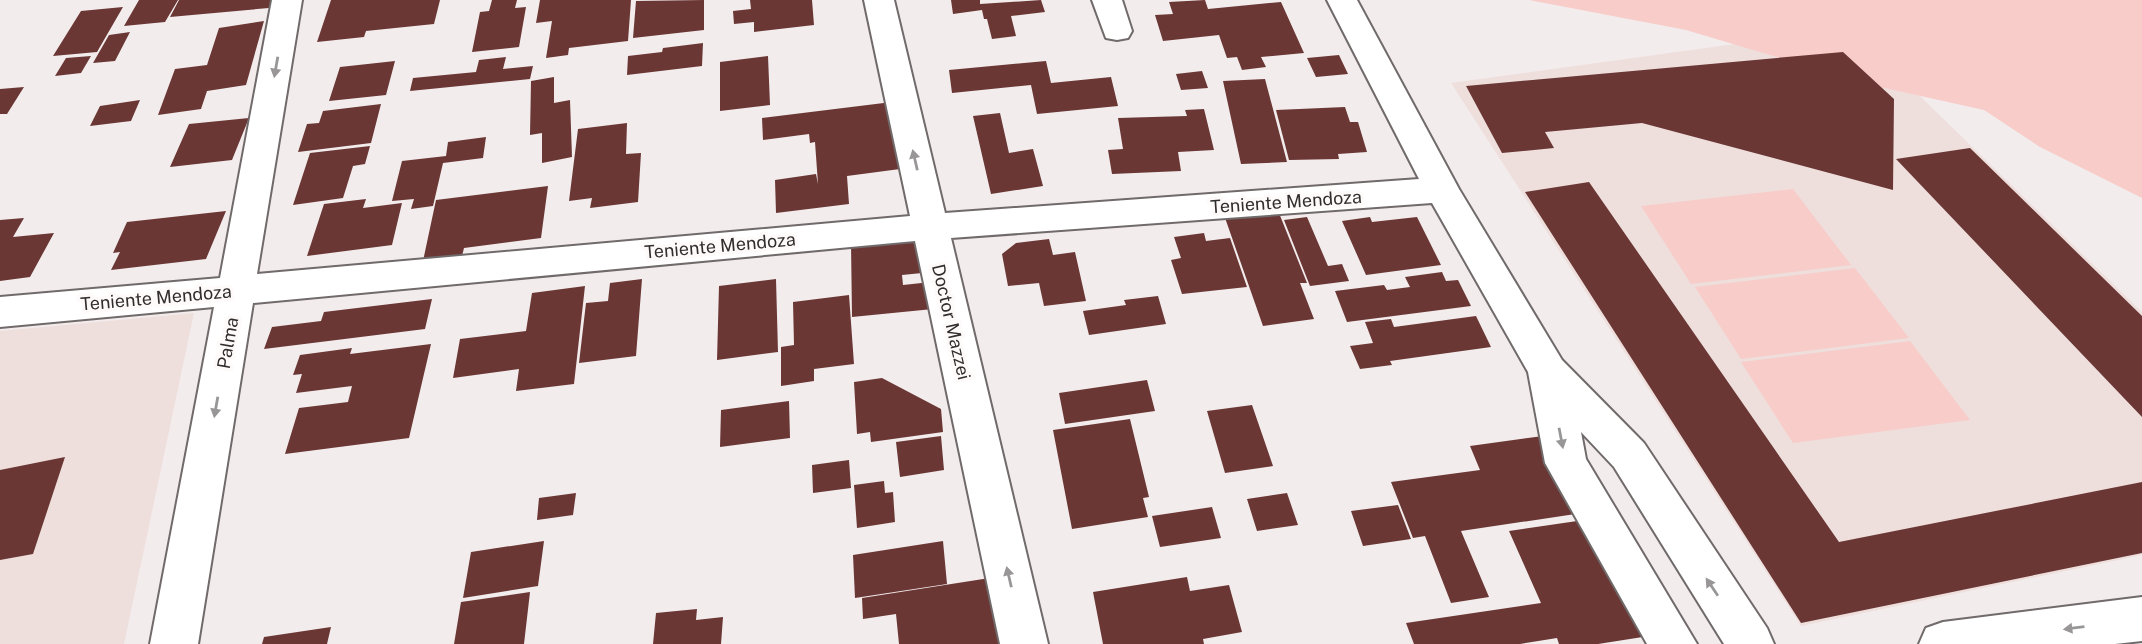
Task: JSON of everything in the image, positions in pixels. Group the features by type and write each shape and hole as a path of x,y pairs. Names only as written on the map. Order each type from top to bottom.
{"street":[{"name":"Palma","path":"174,644 287,0"},
{"name":"Doctor Mazzei","path":"879,0 1024,644"},
{"path":"1107,0 1116,31"},
{"path":"1342,0 1441,190 1548,371 1629,455 1750,644"},
{"name":"Teniente Mendoza","path":"0,312 929,227 1441,190"},
{"path":"1548,371 1566,463 1673,644"},
{"path":"1943,644 2142,620"}],"shaded area":[{"path":"1529,0 2142,0 2142,198 2040,147 1984,110 1871,85 1686,30"},
{"path":"1850,28 2142,312 2142,555 1801,626 1451,83"},
{"path":"1793,189 1851,265 1691,284 1641,206"},
{"path":"1855,268 1909,338 1741,359 1695,287"},
{"path":"194,313 124,644 0,644 0,331"},
{"path":"1910,341 1970,420 1793,443 1741,362"}],"building":[{"path":"139,0 178,0 165,22 124,26"},
{"path":"179,0 273,0 269,8 170,17"},
{"path":"331,0 440,0 434,24 366,31 364,37 317,42"},
{"path":"492,0 517,0 515,8 526,7 519,47 472,52 480,12 489,11"},
{"path":"540,0 631,0 628,41 569,48 568,55 546,58 552,21 536,23"},
{"path":"704,0 704,30 633,38 636,1"},
{"path":"750,0 812,0 814,25 754,32 754,22 734,24 733,11 751,9"},
{"path":"951,0 980,0 980,4 1041,0 1045,12 1011,16 1016,36 992,39 982,10 953,14"},
{"path":"1205,0 1208,9 1281,2 1304,53 1261,57 1266,67 1242,70 1237,57 1227,58 1219,35 1163,41 1155,15 1173,14 1169,2"},
{"path":"123,7 97,52 53,56 81,11"},
{"path":"264,21 246,85 207,91 201,109 158,115 175,69 207,65 219,28"},
{"path":"130,32 115,61 93,63 109,35"},
{"path":"703,43 702,66 627,75 628,56"},
{"path":"1843,52 1894,99 1893,190 1642,123 1545,132 1554,148 1502,153 1466,86"},
{"path":"1339,55 1348,74 1316,77 1307,58"},
{"path":"91,56 81,73 55,76 66,58"},
{"path":"768,56 770,105 720,111 720,62"},
{"path":"506,57 503,69 533,66 530,79 410,91 413,78 476,72 479,60"},
{"path":"395,61 386,95 329,101 340,67"},
{"path":"1046,61 1051,83 1111,77 1118,106 1037,114 1031,85 952,93 949,70"},
{"path":"1202,71 1208,88 1181,90 1176,74"},
{"path":"554,77 554,103 570,100 572,157 542,163 542,133 530,135 531,81"},
{"path":"1265,79 1287,162 1241,164 1223,81"},
{"path":"24,87 7,114 0,114 0,89"},
{"path":"140,100 131,121 90,126 100,106"},
{"path":"900,101 896,148 900,169 847,176 849,204 776,213 775,180 816,174 818,184 815,142 810,143 809,134 763,140 762,118"},
{"path":"381,104 371,143 298,152 307,124 319,123 323,111"},
{"path":"1345,107 1350,122 1358,122 1367,152 1338,154 1339,159 1289,160 1276,110"},
{"path":"1204,109 1214,150 1178,152 1181,171 1112,174 1108,150 1123,149 1118,118 1187,116 1185,110"},
{"path":"1000,113 1009,153 1033,149 1043,186 991,194 973,116"},
{"path":"249,118 232,160 170,167 189,124"},
{"path":"627,123 626,154 641,153 638,202 590,208 592,198 569,201 578,129"},
{"path":"486,137 483,158 443,163 433,206 411,209 414,199 392,201 402,161 446,156 448,142"},
{"path":"370,146 365,164 353,166 343,198 293,205 310,153"},
{"path":"1970,148 2142,316 2142,417 1896,159"},
{"path":"1589,182 1839,542 2142,482 2142,553 1801,623 1525,192"},
{"path":"548,186 541,238 464,248 462,256 423,261 436,200"},
{"path":"366,199 363,208 402,203 392,245 307,256 324,204"},
{"path":"1277,208 1307,283 1300,283 1314,319 1263,326 1224,215"},
{"path":"226,211 206,259 111,270 120,252 113,253 127,222"},
{"path":"1307,217 1328,266 1342,264 1349,281 1310,286 1284,220"},
{"path":"1370,217 1372,222 1417,217 1441,265 1366,275 1342,221"},
{"path":"24,218 13,237 54,233 30,277 0,281 0,220"},
{"path":"1204,233 1206,241 1230,238 1247,287 1182,294 1171,260 1181,258 1174,237"},
{"path":"929,236 932,272 902,275 903,285 931,282 933,309 852,317 851,243"},
{"path":"1049,239 1053,255 1075,252 1086,301 1044,306 1039,283 1008,286 1002,254 1016,243"},
{"path":"1442,272 1446,281 1458,280 1471,306 1347,322 1335,291 1384,285 1387,290 1410,287 1405,277"},
{"path":"642,279 636,356 579,363 586,303 608,301 610,283"},
{"path":"776,279 778,352 717,360 719,286"},
{"path":"585,286 574,384 516,391 519,369 453,378 460,339 526,331 532,293"},
{"path":"849,295 854,364 814,369 814,381 781,386 781,347 794,345 793,302"},
{"path":"1158,296 1166,324 1089,335 1083,311 1126,305 1124,300"},
{"path":"432,299 425,329 264,349 272,327 321,321 324,312"},
{"path":"1476,316 1491,347 1390,361 1392,365 1360,369 1350,346 1373,343 1365,322 1391,319 1394,327"},
{"path":"431,344 409,438 285,454 299,408 348,402 352,386 296,393 302,374 293,375 300,355 352,348 350,354"},
{"path":"882,378 941,409 943,432 871,442 870,432 857,434 854,382"},
{"path":"1147,380 1155,411 1065,424 1059,393"},
{"path":"789,401 790,438 720,447 721,410"},
{"path":"1252,405 1273,466 1225,473 1207,411"},
{"path":"1130,419 1149,497 1143,498 1148,517 1072,529 1053,430"},
{"path":"941,436 944,470 900,477 896,442"},
{"path":"1543,436 1582,513 1461,531 1489,597 1451,603 1425,536 1413,538 1391,482 1480,470 1470,446"},
{"path":"65,457 33,554 0,560 0,470"},
{"path":"849,460 851,488 813,493 812,465"},
{"path":"884,481 885,493 893,492 895,522 857,528 854,485"},
{"path":"576,493 573,515 537,520 539,498"},
{"path":"1287,493 1298,525 1257,531 1247,499"},
{"path":"1398,505 1411,539 1363,546 1351,511"},
{"path":"1212,507 1221,538 1160,547 1152,516"},
{"path":"1591,519 1649,636 1598,644 1559,644 1557,638 1520,644 1414,644 1406,623 1541,603 1509,531"},
{"path":"544,541 538,586 463,598 471,552"},
{"path":"943,541 947,584 855,598 853,555"},
{"path":"996,577 1006,644 899,644 896,614 863,619 862,598"},
{"path":"1187,577 1190,591 1229,585 1242,632 1203,639 1204,644 1103,644 1093,592"},
{"path":"530,592 524,644 454,644 461,602"},
{"path":"697,609 696,620 723,617 721,644 653,644 656,613"},
{"path":"331,627 327,644 262,644 264,637"}]}
